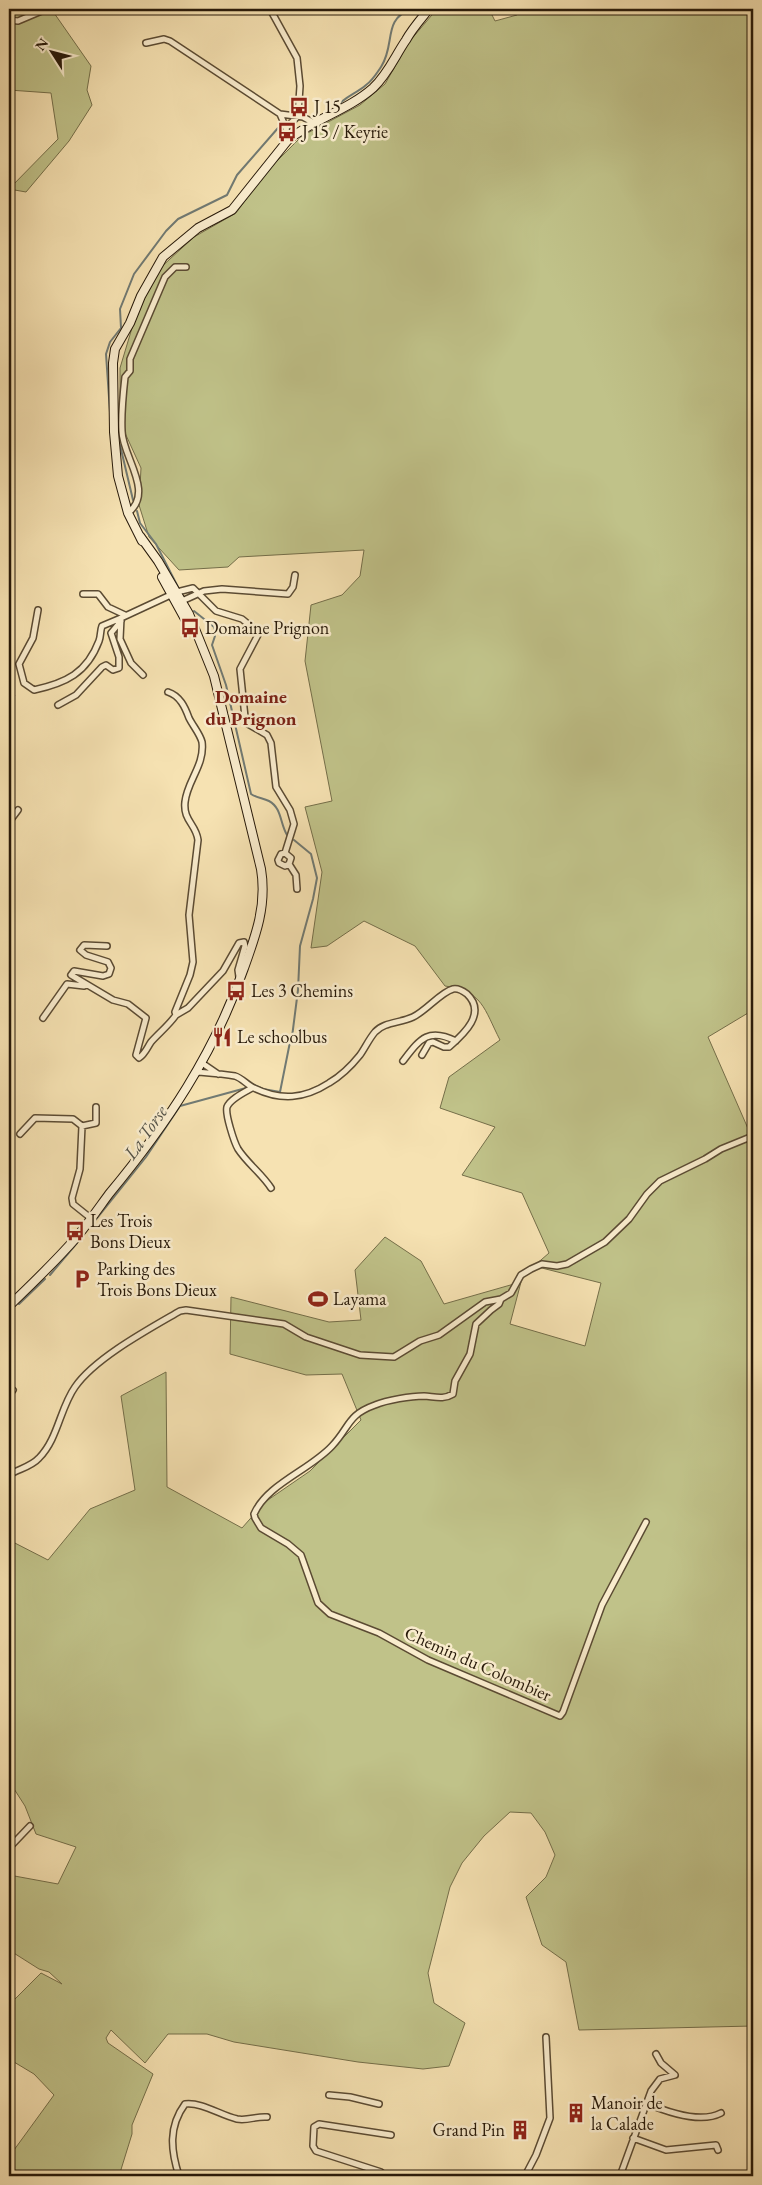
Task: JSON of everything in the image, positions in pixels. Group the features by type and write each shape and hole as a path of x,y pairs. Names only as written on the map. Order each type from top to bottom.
{"main road":[{"path":"206,656 177,592 140,536 128,513 118,476 118,431 113,356 156,266 170,249 198,228 232,210 288,140 314,123 348,106 380,81 406,38 429,9"},
{"path":"9,1306 54,1263 77,1237 170,1116 214,1042 239,983 263,910 263,879 221,699 185,600 177,592"},
{"path":"54,1263 88,1216 108,1195"}],"street":[{"path":"270,9 297,58 300,86 298,116 286,128"},
{"path":"9,20 18,22 44,10"},
{"path":"146,43 164,39 280,114 298,116 314,123"},
{"path":"280,114 286,128 288,140"},
{"path":"128,513 134,508 138,496 138,484 118,431 125,377 130,371 130,358 165,277 175,267 186,267"},
{"path":"185,600 204,591 222,589 288,594 293,587 295,575"},
{"path":"38,610 33,638 20,664 24,683 34,690 66,681 75,676 91,656 99,642 102,626 177,592 193,588 216,611 242,619 259,633 240,669 245,717 248,724 267,735 271,743 276,788 290,810 294,824 285,853 278,860 282,865 289,864"},
{"path":"83,594 98,594 108,607 123,618"},
{"path":"123,618 120,639 131,663 143,674"},
{"path":"58,705 76,696 102,666 106,665 113,670 119,668 119,657 111,633 123,618"},
{"path":"168,692 174,694 183,706 201,740 202,751 185,800 185,815 197,833 198,840 189,915 193,962 190,975 175,1012 176,1016"},
{"path":"9,822 18,810"},
{"path":"285,853 291,858 289,864"},
{"path":"289,864 296,875 297,889"},
{"path":"107,946 88,945 81,947 81,953 106,960 111,971 106,976 73,972 73,978 113,1000 128,1004 146,1018 136,1051 136,1056 139,1058 176,1016 188,1008 223,971 239,943 244,942 245,946 238,970 239,983"},
{"path":"43,1018 67,984 87,985"},
{"path":"198,1071 236,1076 252,1088 276,1097 292,1098 307,1094 328,1084 360,1055 375,1031 387,1024 412,1017 429,1008 442,995 454,989 466,994 473,1001 475,1013 472,1024 449,1047 444,1047 434,1042 429,1043 422,1055"},
{"path":"403,1061 422,1039 433,1034 444,1035 456,1041"},
{"path":"202,1063 218,1075"},
{"path":"252,1088 232,1101 227,1107 227,1117 238,1149 271,1188"},
{"path":"20,1134 35,1118 73,1119 82,1126 96,1123 96,1108"},
{"path":"82,1126 80,1169 72,1198 73,1204 88,1216"},
{"path":"9,1475 32,1464 39,1458 58,1425 71,1393 82,1379 120,1347 180,1311 186,1310 284,1324 306,1337 360,1355 394,1357 420,1341 439,1335 485,1302 501,1299 511,1293 521,1275 531,1269 542,1264 557,1266 567,1264 605,1242 630,1219 647,1194 660,1181 705,1159 721,1148 753,1136"},
{"name":"Chemin du Colombier","path":"501,1299 500,1304 476,1324 470,1354 456,1377 453,1394 442,1399 423,1396 383,1402 364,1409 352,1418 344,1433 308,1468 264,1498 254,1514 256,1521 261,1528 288,1544 303,1558 318,1604 330,1614 379,1633 428,1660 560,1716 602,1605 646,1522"},
{"path":"9,1396 13,1390"},
{"path":"9,1848 30,1826"},
{"path":"525,2176 536,2155 550,2118 546,2037"},
{"path":"620,2176 646,2103 655,2084 674,2075 661,2063 656,2054"},
{"path":"329,2096 350,2097 379,2104"},
{"path":"179,2176 174,2160 173,2128 178,2113 185,2104 193,2103 239,2119 250,2120 256,2116 267,2116"},
{"path":"646,2103 701,2118 713,2118 721,2113"},
{"path":"380,2174 316,2151 313,2146 314,2127 319,2124 391,2135"},
{"path":"633,2138 666,2150 716,2145 718,2150"}],"green space":[{"path":"9,9 52,10 91,66 87,90 92,105 69,141 26,192 9,189 58,139 51,93 9,90"},
{"path":"437,9 489,9 495,21 517,15 514,9 753,9 753,1010 708,1037 753,1140 753,2026 579,2030 566,1962 542,1945 526,1897 546,1877 555,1855 545,1832 531,1813 510,1812 484,1836 462,1863 450,1887 428,1973 434,2003 465,2023 449,2066 423,2069 358,2062 234,2042 207,2034 168,2034 145,2063 111,2030 106,2038 108,2043 153,2074 132,2125 132,2134 119,2176 9,2176 9,2147 14,2150 54,2095 34,2074 9,2059 9,2005 41,1973 62,1984 49,1972 39,1969 9,1950 9,1875 58,1884 76,1847 36,1834 25,1806 9,1781 9,1540 48,1560 90,1509 135,1490 121,1396 166,1372 167,1487 242,1528 265,1502 310,1471 361,1420 342,1374 306,1375 230,1354 231,1297 329,1322 361,1320 355,1270 385,1237 421,1261 444,1304 521,1282 510,1324 585,1346 601,1283 534,1266 549,1253 522,1193 462,1175 495,1127 440,1108 449,1077 500,1040 481,1003 467,992 445,986 415,946 364,921 327,946 311,948 322,872 305,807 332,801 305,661 311,605 342,595 360,576 364,550 239,557 228,567 179,570 149,537 139,505 141,468 120,422 120,368 135,318 158,270 194,237 236,213 266,172 302,136 360,105 385,84 409,42"}],"waterway":[{"path":"336,108 342,101 362,88 374,77 385,58 396,19 411,9"},
{"path":"110,412 106,354 110,342 121,328 120,309 134,274 166,231 178,219 227,195 237,175 278,128"},
{"path":"120,445 133,500"},
{"path":"137,511 140,523 156,544 178,587"},
{"path":"194,611 214,627 215,636 212,645 226,685 251,794 273,804 279,812 287,835"},
{"path":"292,1037 298,990 300,946 317,878 311,854 294,840"},
{"path":"252,1084 263,1089 280,1092 290,1042"},
{"name":"La Torse","path":"90,1227 146,1157 180,1106 246,1088"},
{"name":"La Torse","path":"50,1275 77,1243"},
{"name":"La Torse","path":"19,1304 45,1279"}],"place":[{"name":"J 15","path":"299,107"},
{"name":"J 15 / Keyrie","path":"287,132"},
{"name":"Domaine Prignon","path":"190,628"},
{"name":"Les 3 Chemins","path":"236,991"},
{"name":"Le schoolbus","path":"222,1037"},
{"name":"Les Trois Bons Dieux","path":"75,1231"},
{"name":"Parking des Trois Bons Dieux","path":"82,1279"},
{"name":"Layama","path":"318,1299"},
{"name":"Manoir de la Calade","path":"576,2113"},
{"name":"Grand Pin","path":"520,2130"}],"district":[{"name":"Domaine du Prignon","path":"251,707"}]}
